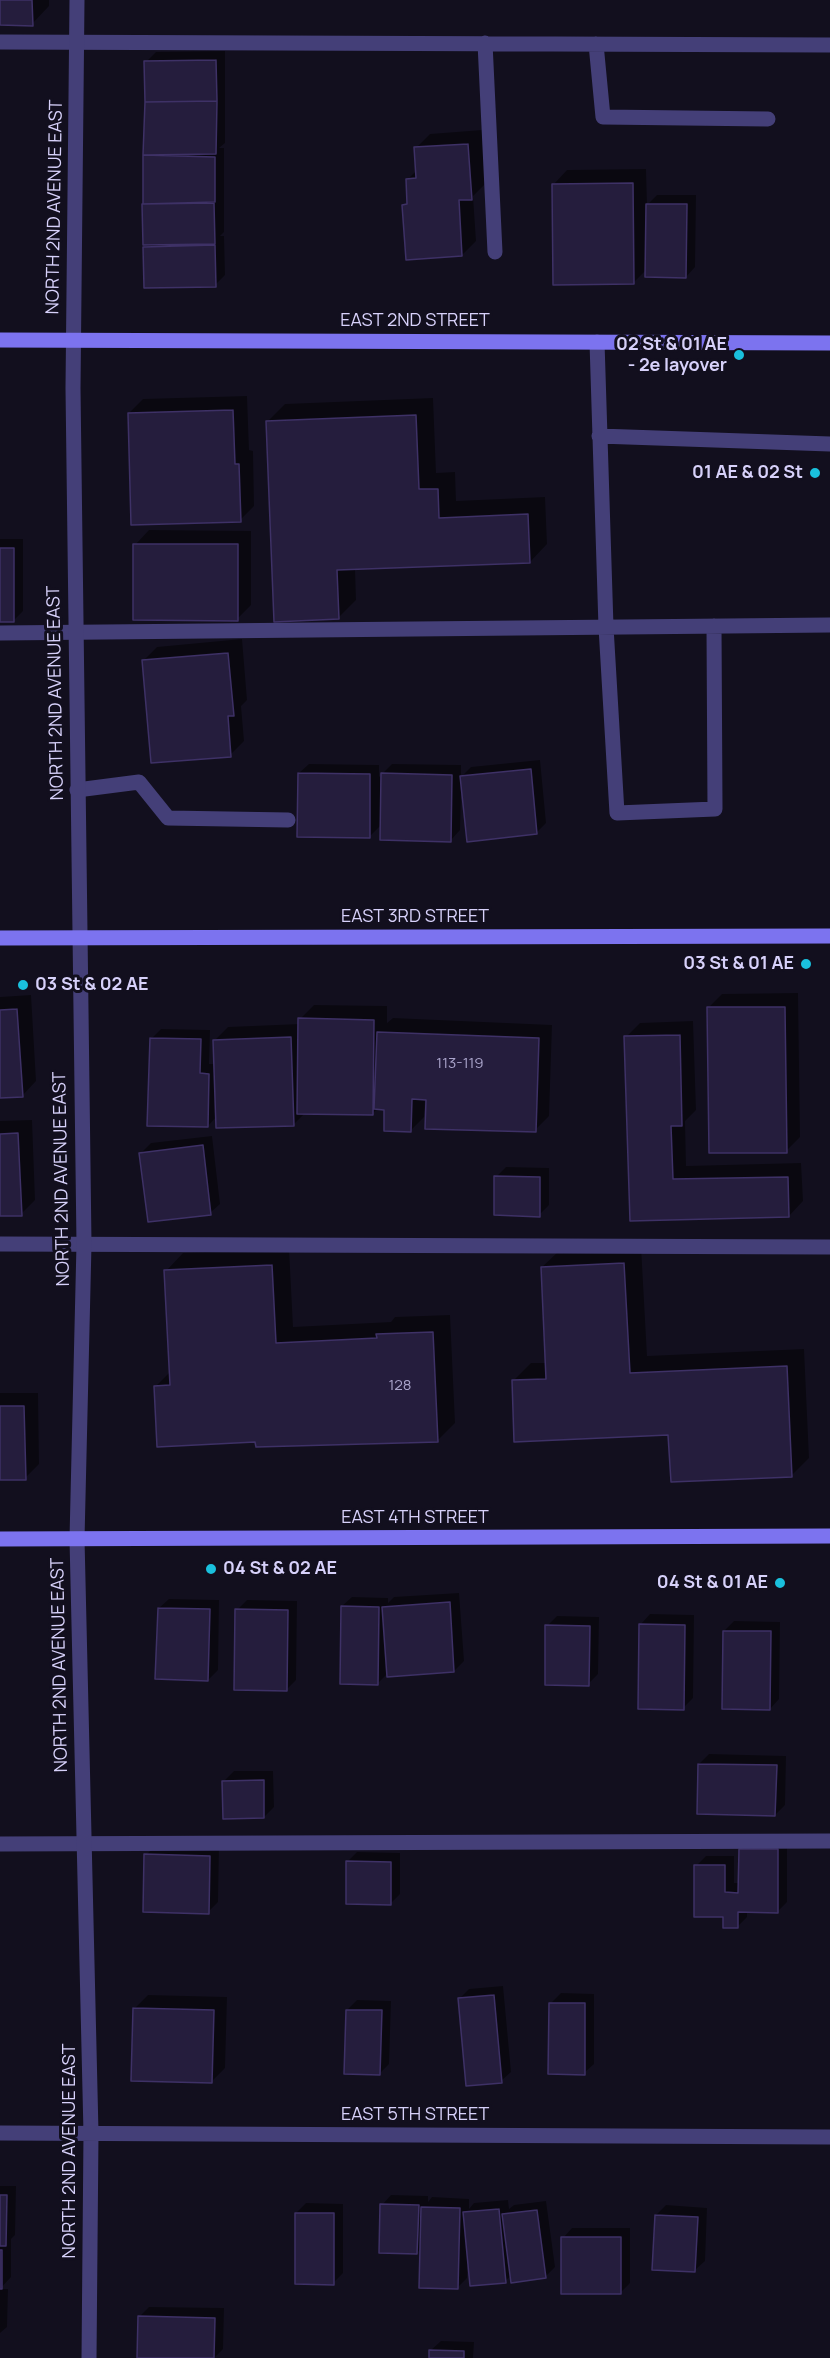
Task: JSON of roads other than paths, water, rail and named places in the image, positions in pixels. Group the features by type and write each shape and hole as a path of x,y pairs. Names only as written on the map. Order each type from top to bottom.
{"street":[{"name":"NORTH 2ND AVENUE EAST","path":"77,0 73,339 84,1244 77,1539 91,2133 89,2358"},
{"path":"0,42 830,45"},
{"path":"485,43 495,252"},
{"path":"596,44 603,117 768,119"},
{"name":"EAST 2ND STREET","path":"0,340 830,343"},
{"path":"597,342 606,627 617,813 715,809 714,626"},
{"path":"599,436 830,444"},
{"path":"0,633 830,625"},
{"path":"77,790 139,782 168,818 288,820"},
{"name":"EAST 3RD STREET","path":"0,938 830,936"},
{"path":"0,1244 830,1247"},
{"name":"EAST 4TH STREET","path":"0,1539 830,1536"},
{"path":"0,1844 830,1841"},
{"name":"EAST 5TH STREET","path":"0,2133 830,2137"}],"place":[{"name":"02 St & 01 AE - 2e layover","path":"739,355"},
{"name":"01 AE & 02 St","path":"815,473"},
{"name":"03 St & 01 AE","path":"806,964"},
{"name":"03 St & 02 AE","path":"23,985"},
{"name":"04 St & 02 AE","path":"211,1569"},
{"name":"04 St & 01 AE","path":"780,1583"}]}
